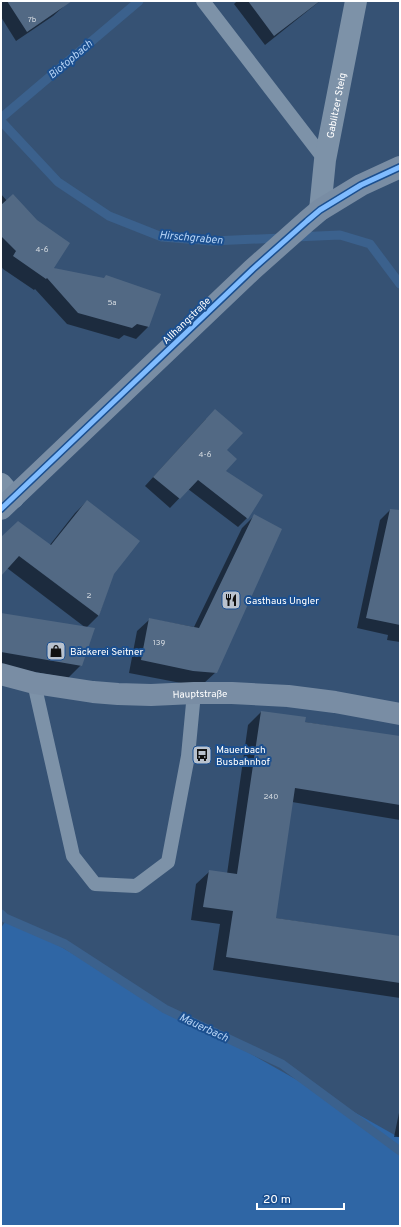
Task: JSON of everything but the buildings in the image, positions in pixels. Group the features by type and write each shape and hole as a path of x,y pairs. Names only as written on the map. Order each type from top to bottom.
{"street":[{"name":"Gablitzer Steig","path":"314,216 356,1"},
{"name":"Allhangstraße","path":"5,497 253,269 314,216 361,185 400,167"},
{"name":"Hauptstraße","path":"1,674 34,683 118,694 151,695 194,693 269,695 307,698 400,714"}],"lane":[{"path":"203,1 325,160"},
{"path":"34,683 73,856 95,884 136,886 168,862 188,756 194,693"}],"shaded area":[{"path":"8,917 400,1138 400,1226 1,1226 1,928"}],"waterway":[{"name":"Biotopbach","path":"1,118 139,1"},
{"name":"Hirschgraben","path":"1,121 58,182 109,216 162,237 212,241 282,238"},
{"name":"Hirschgraben","path":"295,237 340,235 370,244 400,284"},
{"name":"Mauerbach","path":"1,914 5,918 65,944 165,1009 282,1064 400,1151"}],"cycle path":[{"path":"1,509 253,269 307,221 320,210 361,185 400,167"}],"place":[{"name":"Gasthaus Ungler","path":"231,600"},
{"name":"Bäckerei Seitner","path":"56,651"},
{"name":"Mauerbach Busbahnhof","path":"202,755"}]}
